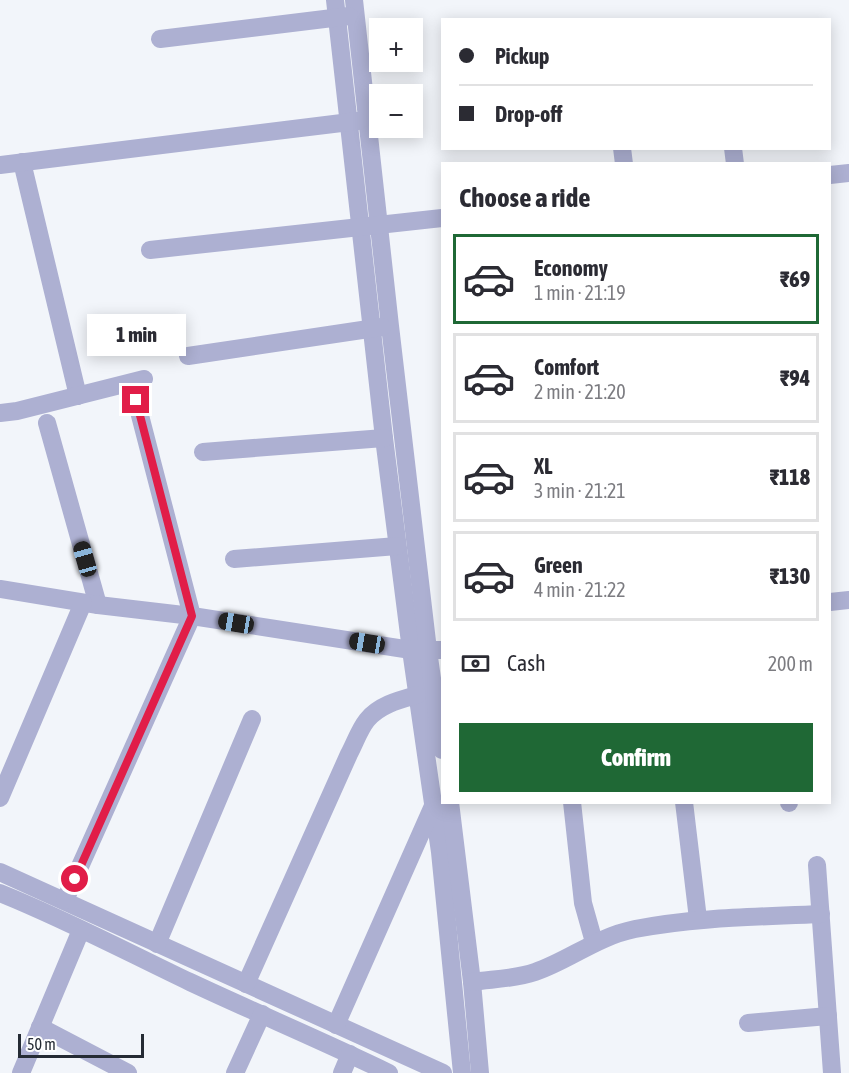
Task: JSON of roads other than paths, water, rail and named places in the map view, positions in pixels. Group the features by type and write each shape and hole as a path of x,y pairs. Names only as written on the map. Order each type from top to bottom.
{"street":[{"path":"160,39 345,8 358,121 379,225 427,650 441,743"},
{"path":"0,165 358,121"},
{"path":"358,121 360,227 397,546 427,650 417,694 441,784"},
{"path":"22,162 78,396"},
{"path":"831,175 849,173"},
{"path":"150,250 441,218"},
{"path":"188,357 390,326"},
{"path":"0,413 17,411 144,379"},
{"path":"65,900 192,616 136,400"},
{"path":"0,798 91,604 47,423"},
{"path":"204,452 384,438"},
{"path":"234,559 397,546"},
{"path":"2,584 91,604 192,616 427,650"},
{"path":"831,602 849,600"},
{"path":"246,984 366,720 390,703 417,694"},
{"path":"157,944 252,719"},
{"path":"446,804 472,982 480,1073"},
{"path":"336,1024 446,804"},
{"path":"446,804 440,852 462,1073"},
{"path":"572,804 583,903 594,942"},
{"path":"684,804 698,919"},
{"path":"817,865 832,1073"},
{"path":"0,872 443,1073"},
{"path":"0,893 389,1073"},
{"path":"472,982 535,972 594,942 635,929 698,919 821,914"},
{"path":"21,1073 81,930"},
{"path":"235,1073 262,1014"},
{"path":"748,1023 828,1016"},
{"path":"40,1027 128,1073"},
{"path":"342,1073 350,1054"}]}
